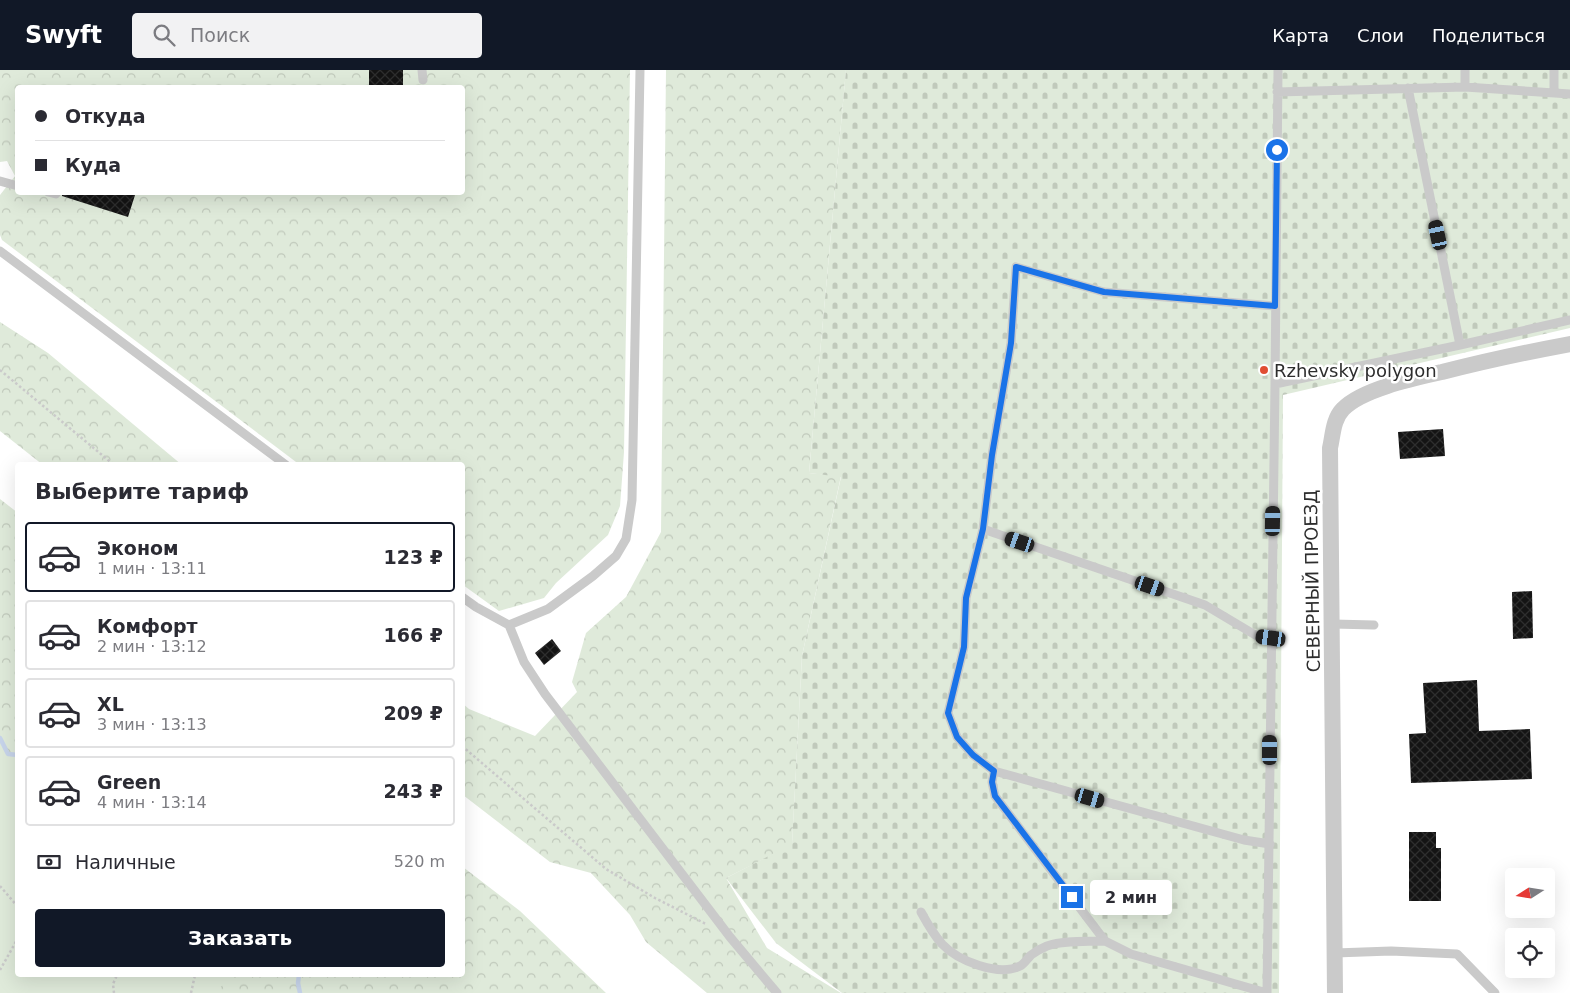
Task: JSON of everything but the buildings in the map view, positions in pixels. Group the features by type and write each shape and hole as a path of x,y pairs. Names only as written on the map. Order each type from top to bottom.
{"street":[{"name":"СЕВЕРНЫЙ ПРОЕЗД","path":"1335,993 1330,448 1336,419 1343,409 1355,399 1368,392 1489,360 1570,344"}],"lane":[{"path":"422,70 423,80"},
{"path":"509,625 548,608 593,576 616,556 626,539 632,500 640,70"},
{"path":"994,771 992,782 995,796 1105,941 1131,954 1267,993 1278,70"},
{"path":"1464,70 1465,88"},
{"path":"1554,70 1554,93"},
{"path":"1408,88 1460,345"},
{"path":"1278,92 1465,88 1570,94"},
{"path":"0,181 15,185"},
{"path":"0,251 282,462"},
{"path":"1270,844 1244,840 994,771 973,755 957,737 948,713 964,647 966,598 983,529 992,455 1011,343 1016,267 1104,292 1275,306"},
{"path":"1275,384 1570,320"},
{"path":"983,529 1205,605 1256,636 1271,638"},
{"path":"465,599 509,625 524,662 544,694 730,937 776,993"},
{"path":"1333,624 1374,625"},
{"path":"921,912 931,930 943,945 958,957 994,970 1009,970 1022,966 1032,954 1048,946 1067,942 1105,941"},
{"path":"1335,953 1391,951 1457,954 1495,993"}],"path":[{"path":"0,370 110,462"},
{"path":"465,749 606,869 655,898 730,937"},
{"path":"0,886 15,904"},
{"path":"0,970 15,943"},
{"path":"114,993 113,984 116,977"},
{"path":"191,993 195,977"}],"green space":[{"path":"0,70 630,70 624,452 620,506 608,535 556,583 544,598 499,611 465,586 465,462 296,462 2,240 0,235 0,195 15,176 7,161 0,162"},
{"path":"666,70 846,70 809,473 841,476 802,656 792,845 726,878 767,948 841,993 707,993 646,942 630,915 591,873 550,862 465,797 465,706 469,709 535,736 577,692 572,682 586,633 626,597 661,532"},
{"path":"846,70 1570,70 1570,328 1283,395 1279,993 842,993 776,943 726,878 792,844 802,656 841,477 809,473"},
{"path":"0,322 48,353 178,462 39,462 0,431"},
{"path":"0,499 15,511 15,934 0,962"},
{"path":"0,738 8,754 15,755 15,977 232,977 214,993 0,993"},
{"path":"465,869 520,911 606,993 0,993 16,977 465,977"}],"waterway":[{"path":"0,738 8,754 15,755"},
{"path":"299,977 300,993"}],"place":[{"name":"Rzhevsky polygon","path":"1264,370"}],"route":[{"path":"1072,897 995,796 992,782 994,771 973,755 957,737 948,713 964,647 966,598 983,529 992,455 1011,343 1016,267 1104,292 1275,306 1277,150"}]}
